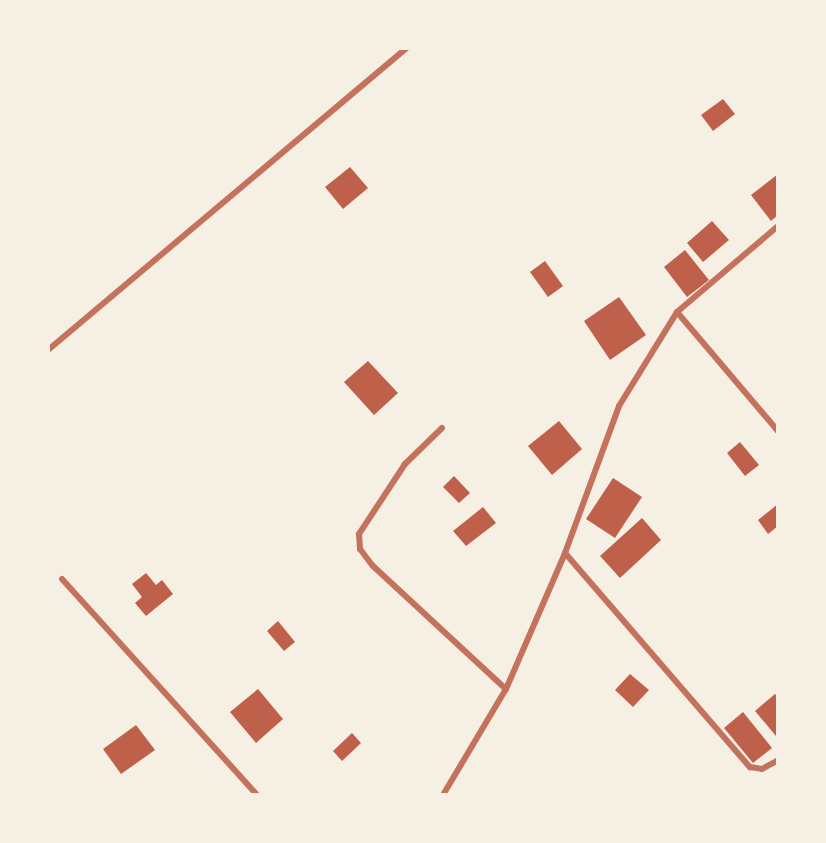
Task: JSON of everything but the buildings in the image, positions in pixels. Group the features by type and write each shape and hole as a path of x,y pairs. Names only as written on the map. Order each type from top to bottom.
{"street":[{"path":"48,350 407,48"},
{"path":"443,795 506,689 565,553 620,406 677,312 778,226"},
{"path":"677,312 778,431"},
{"path":"442,428 405,464 359,534 360,549 373,566 506,689"},
{"path":"565,553 750,768 762,770 778,760"},
{"path":"62,579 257,795"}]}
